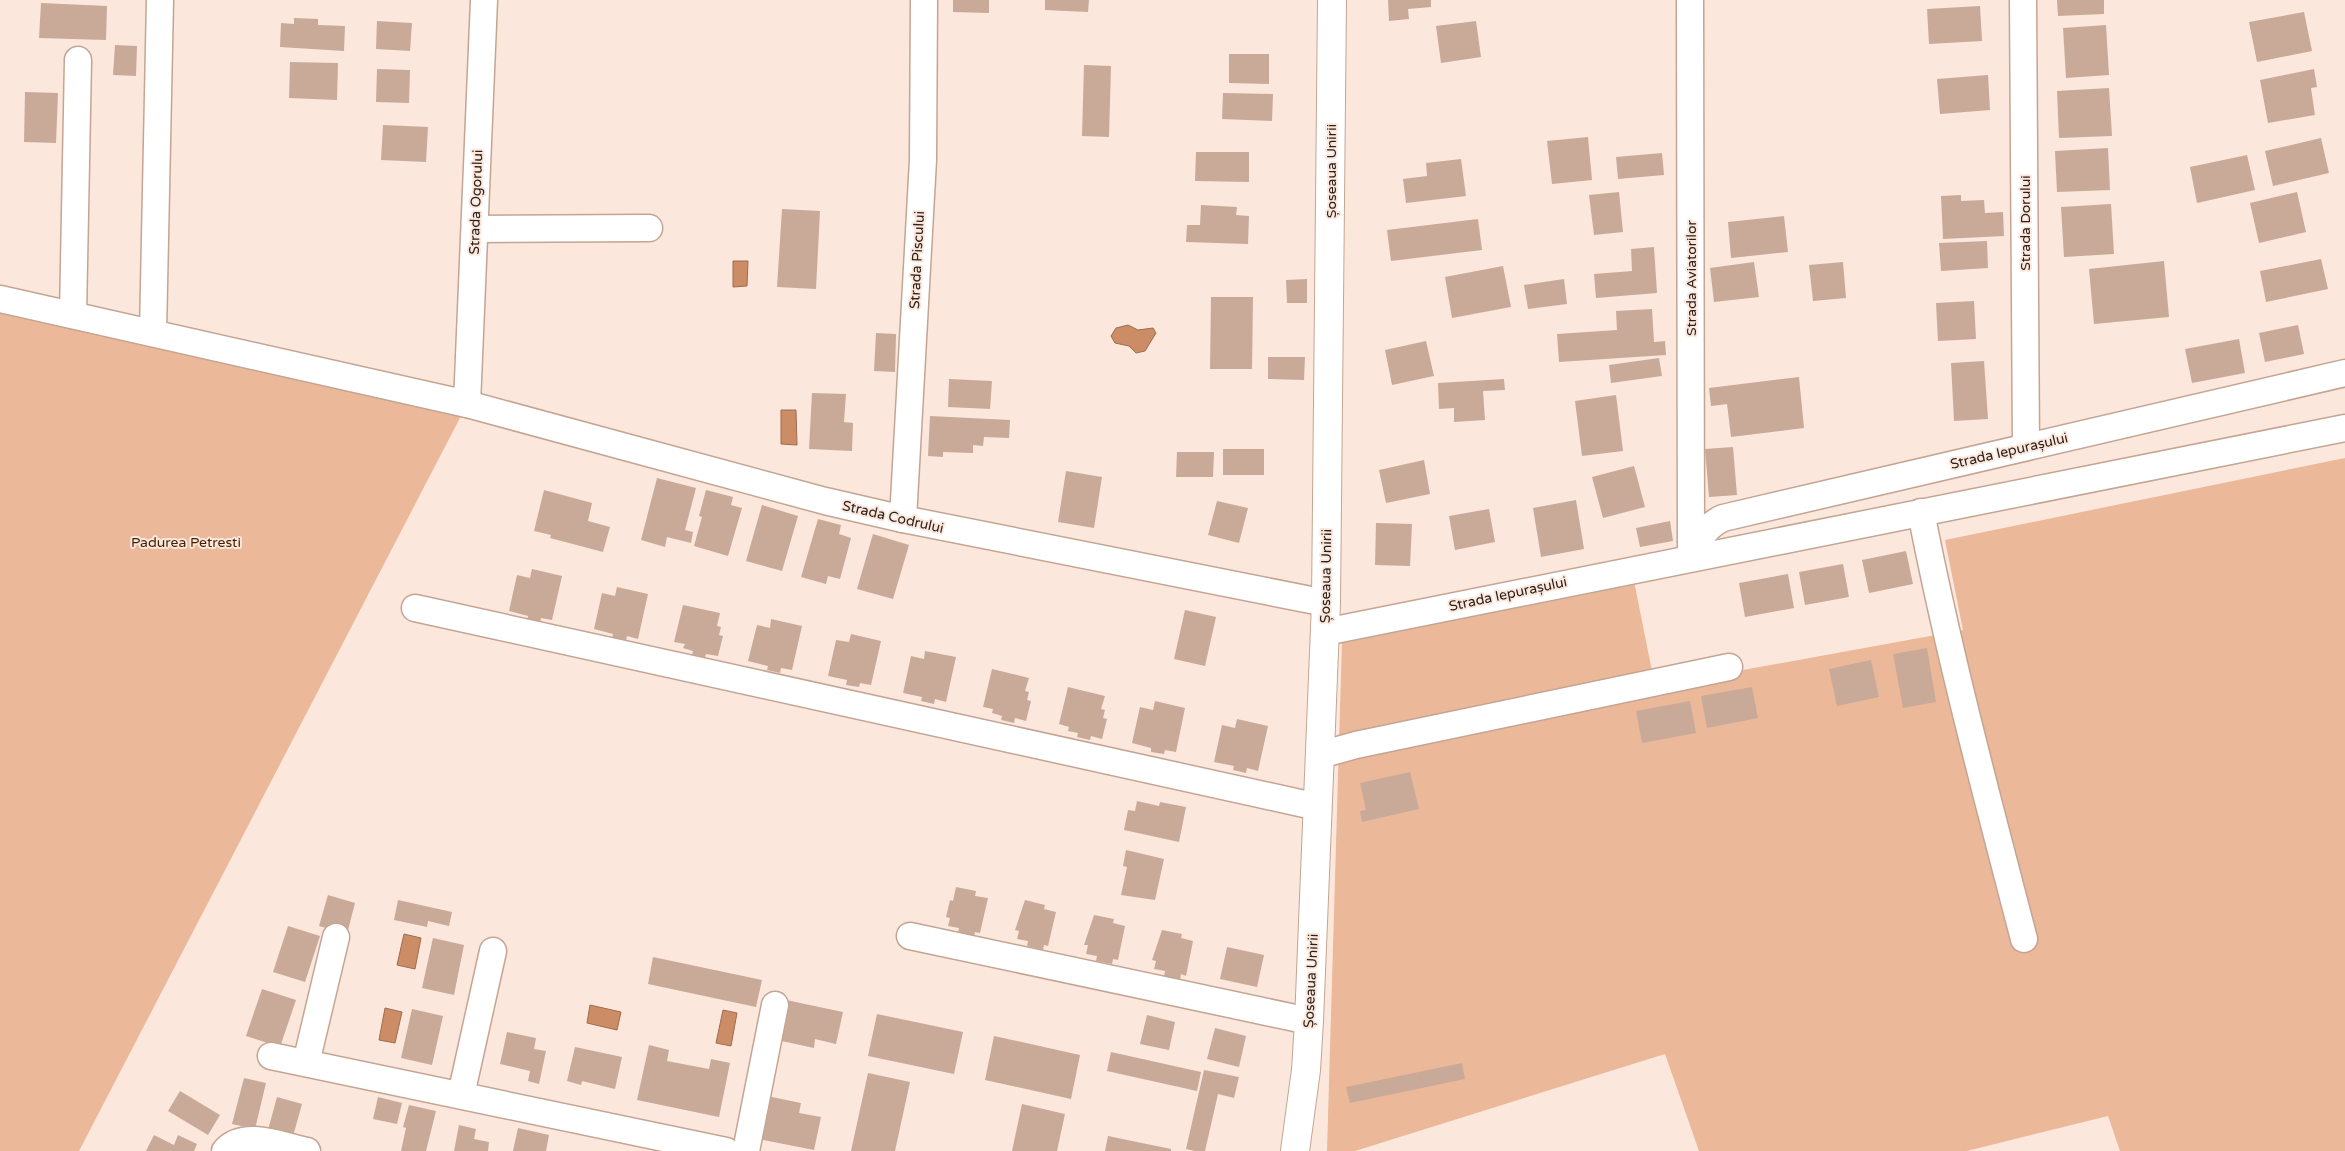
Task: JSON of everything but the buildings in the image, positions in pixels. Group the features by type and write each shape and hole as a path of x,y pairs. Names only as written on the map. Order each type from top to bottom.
{"main road":[{"name":"Șoseaua Unirii","path":"1295,1151 1306,1070 1309,1021 1326,603 1332,0"}],"street":[{"path":"153,332 160,0"},
{"name":"Strada Ogorului","path":"467,404 476,229 484,0"},
{"name":"Strada Piscului","path":"903,520 923,160 924,0"},
{"name":"Strada Aviatorilor","path":"1690,0 1691,557"},
{"name":"Strada Dorului","path":"2023,0 2026,447"},
{"path":"73,315 78,60"},
{"path":"476,229 649,228"},
{"name":"Strada Codrului","path":"0,299 467,404 825,501 903,520 1326,603"},
{"name":"Strada Iepurașului","path":"1691,557 1702,533 1713,523 1723,518 2345,373"},
{"name":"Strada Iepurașului","path":"1325,632 1691,557 2345,428"},
{"path":"1921,512 1958,685 2024,939"},
{"path":"415,608 1318,807"},
{"path":"1320,755 1356,745 1729,667"},
{"path":"910,936 1309,1021"},
{"path":"306,1063 336,937"},
{"path":"461,1095 493,951"},
{"path":"746,1151 775,1005"},
{"path":"271,1056 726,1151"},
{"path":"225,1151 238,1142 248,1139 307,1151"}],"green space":[{"name":"Padurea Petresti","path":"0,310 462,414 79,1151 0,1151"},
{"path":"2345,458 2345,1151 2120,1151 2108,1116 1967,1151 1699,1151 1665,1054 1355,1151 1327,1151 1342,641 1634,581 1655,686 1963,630 1945,540"}],"shaded area":[{"path":"733,261 748,261 747,286 733,287"},
{"path":"1128,325 1138,330 1153,328 1156,333 1145,351 1136,353 1129,346 1115,343 1111,336 1116,328"},
{"path":"781,410 796,410 797,445 781,444"},
{"path":"404,934 421,938 415,969 397,965"},
{"path":"590,1005 621,1012 617,1030 587,1023"},
{"path":"385,1008 402,1012 395,1043 379,1040"},
{"path":"723,1010 737,1013 731,1046 716,1043"}]}
